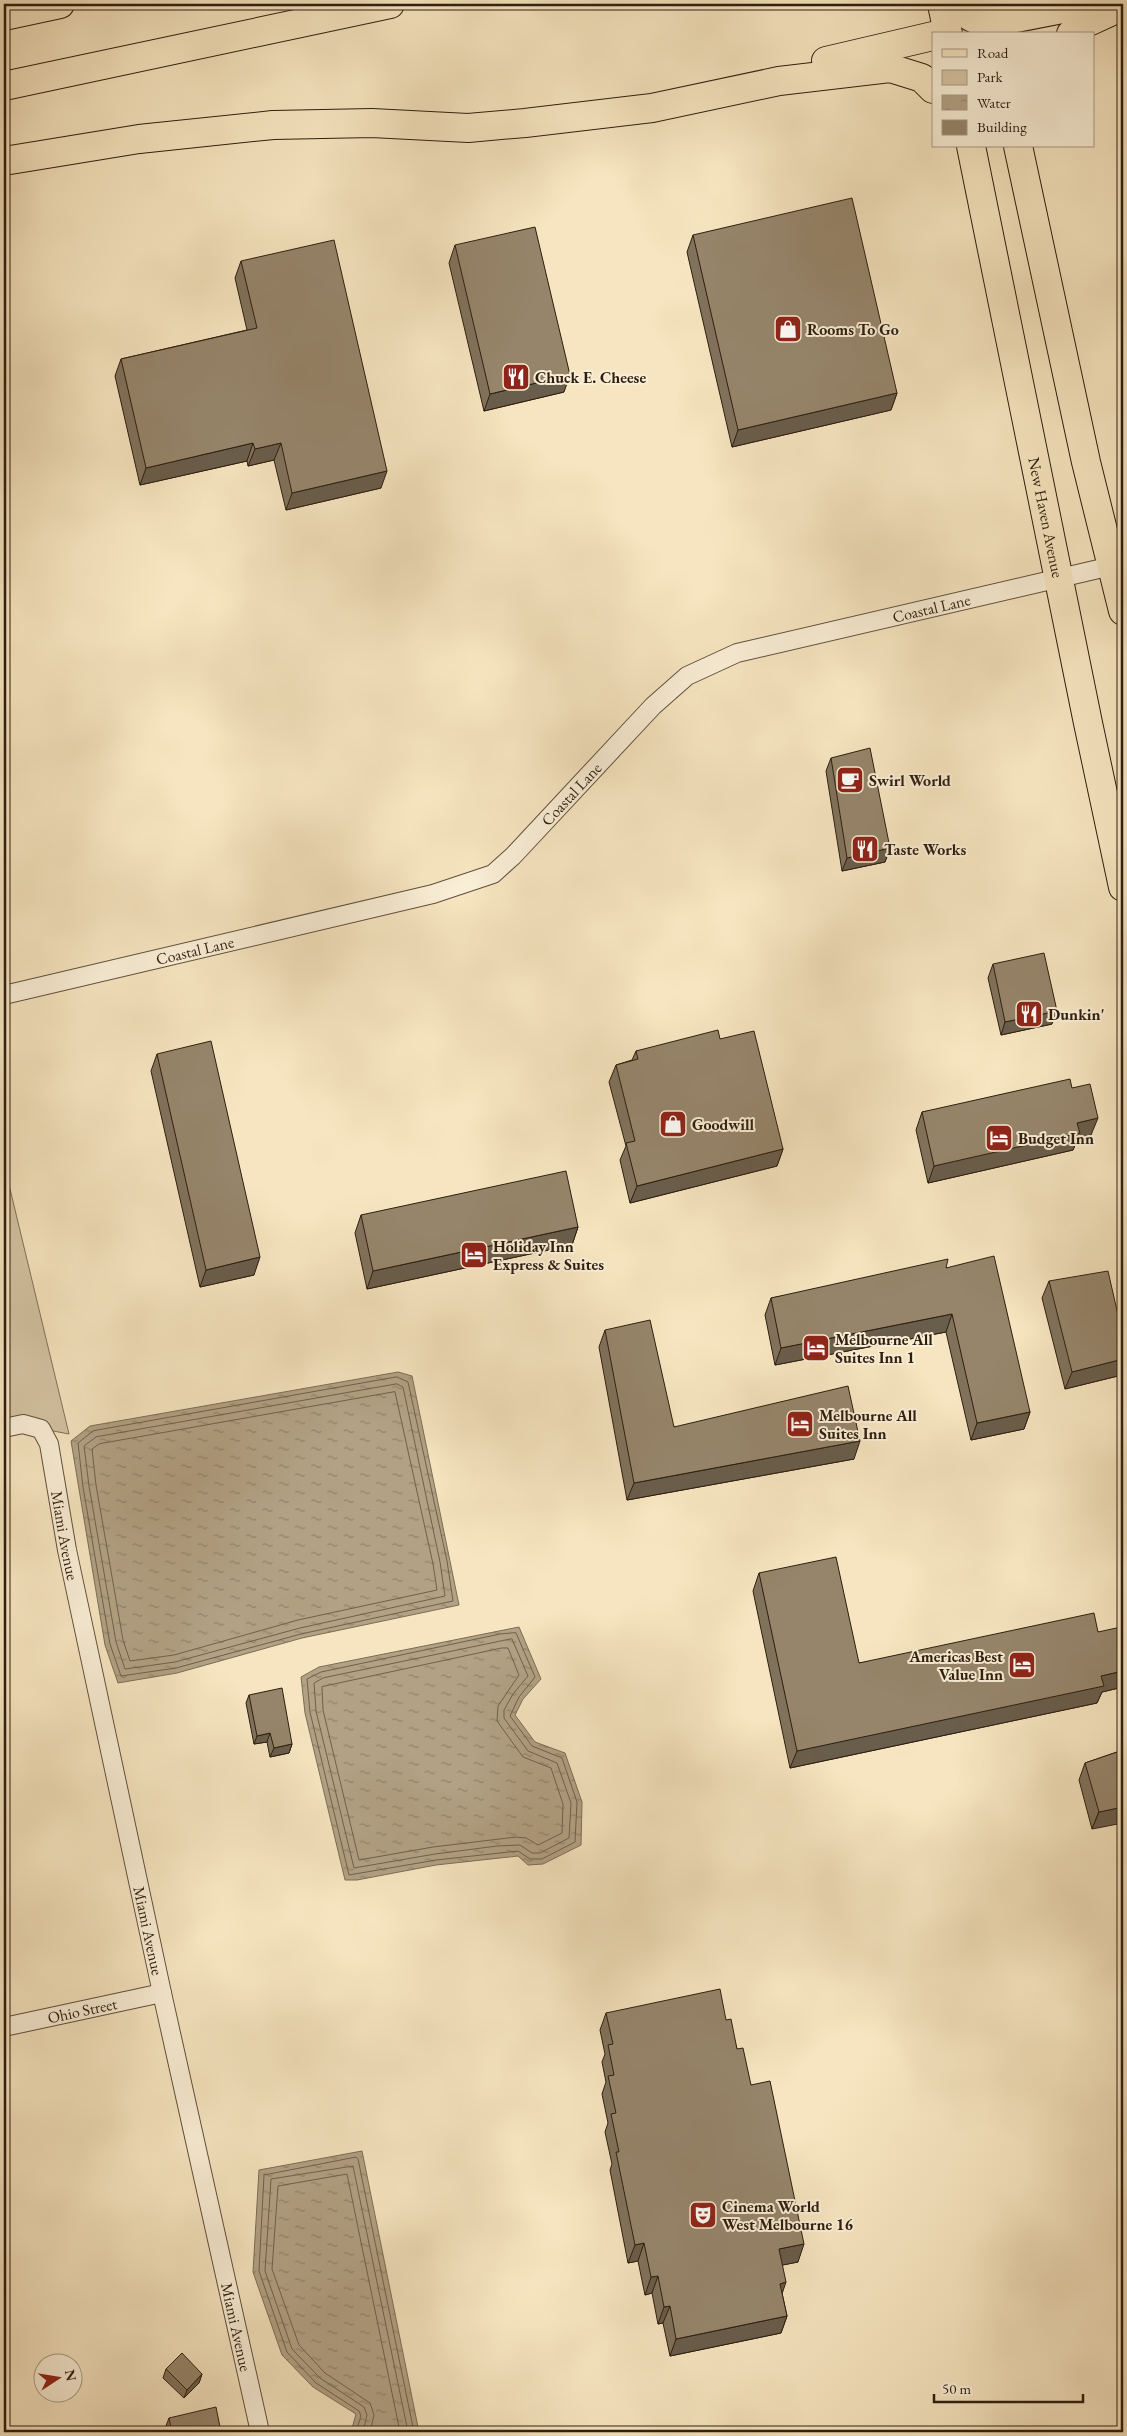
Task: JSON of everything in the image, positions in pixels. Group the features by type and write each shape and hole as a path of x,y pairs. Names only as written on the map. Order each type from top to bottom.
{"main road":[{"path":"4,16 60,4"},
{"path":"4,86 390,4"},
{"path":"779,81 828,60 962,20 1088,4"},
{"path":"1074,32 1084,24 1123,6"},
{"path":"4,162 139,139 273,125 372,123 468,128 525,123 652,108 779,81 890,68 922,78 932,88"},
{"name":"New Haven Avenue","path":"971,148 1058,578 1123,887"},
{"path":"1018,148 1086,462 1118,565 1123,611"}],"street":[{"name":"Coastal Lane","path":"4,995 433,894 493,874 513,856 653,706 687,676 737,653 1118,565"},
{"name":"Miami Avenue","path":"4,1428 23,1424 41,1429 49,1444 68,1550 162,1994 260,2432"},
{"name":"Ohio Street","path":"4,2027 162,1994"}],"green space":[{"path":"4,1164 69,1434 27,1426 4,1430"}],"water":[{"path":"398,1372 412,1376 459,1605 302,1638 177,1673 118,1683 105,1645 71,1441 90,1426"},
{"path":"519,1627 541,1679 523,1699 515,1715 535,1742 565,1753 582,1802 581,1845 543,1864 528,1865 518,1856 436,1865 357,1880 345,1880 305,1713 301,1677 319,1667"},
{"path":"362,2151 419,2432 351,2432 356,2414 313,2387 282,2355 253,2272 259,2170"}],"building":[{"path":"852,198 897,393 738,430 693,235"},
{"path":"535,227 570,375 490,394 455,245"},
{"path":"334,240 387,471 292,493 281,443 255,449 253,443 146,468 121,359 257,328 241,261"},
{"path":"870,748 890,848 847,858 831,758"},
{"path":"1044,953 1057,1011 1005,1022 993,964"},
{"path":"718,1030 720,1039 754,1031 783,1149 637,1186 626,1143 635,1141 616,1065 638,1059 636,1051"},
{"path":"211,1041 260,1257 206,1270 157,1054"},
{"name":"Budget Inn","path":"1070,1079 1072,1088 1090,1084 1098,1118 1077,1123 1080,1133 934,1166 922,1112"},
{"path":"566,1171 578,1227 373,1271 361,1215"},
{"name":"Melbourne All Suites Inn 1","path":"994,1256 1030,1412 977,1423 952,1314 781,1348 771,1298 948,1259 946,1268"},
{"path":"1108,1271 1123,1337 1123,1359 1072,1372 1049,1281"},
{"name":"Melbourne All Suites Inn","path":"650,1320 674,1427 848,1386 860,1441 634,1483 605,1330"},
{"name":"Americas Best Value Inn","path":"836,1557 859,1663 1094,1613 1098,1632 1121,1627 1123,1671 1101,1676 1104,1686 797,1751 759,1573"},
{"path":"282,1688 292,1744 274,1748 270,1733 257,1736 249,1695"},
{"path":"1123,1750 1123,1807 1099,1812 1085,1763"},
{"name":"Cinema World West Melbourne 16","path":"720,1989 726,2020 731,2019 737,2049 743,2048 751,2085 770,2081 804,2244 779,2249 786,2282 780,2284 787,2316 676,2339 670,2306 664,2307 658,2276 651,2277 644,2243 635,2245 616,2152 619,2152 611,2114 616,2113 608,2076 614,2075 608,2045 613,2044 606,2013"},
{"path":"182,2353 202,2374 187,2390 166,2369"},
{"path":"216,2407 221,2432 172,2432 169,2418"}],"place":[{"name":"Rooms To Go","path":"788,329"},
{"name":"Chuck E. Cheese","path":"516,377"},
{"name":"Swirl World","path":"850,780"},
{"name":"Taste Works","path":"865,849"},
{"name":"Dunkin'","path":"1029,1014"},
{"name":"Goodwill","path":"673,1124"},
{"name":"Budget Inn","path":"999,1138"},
{"name":"Holiday Inn Express & Suites","path":"474,1255"},
{"name":"Melbourne All Suites Inn 1","path":"816,1348"},
{"name":"Melbourne All Suites Inn","path":"800,1424"},
{"name":"Americas Best Value Inn","path":"1022,1665"},
{"name":"Cinema World West Melbourne 16","path":"703,2215"}]}
